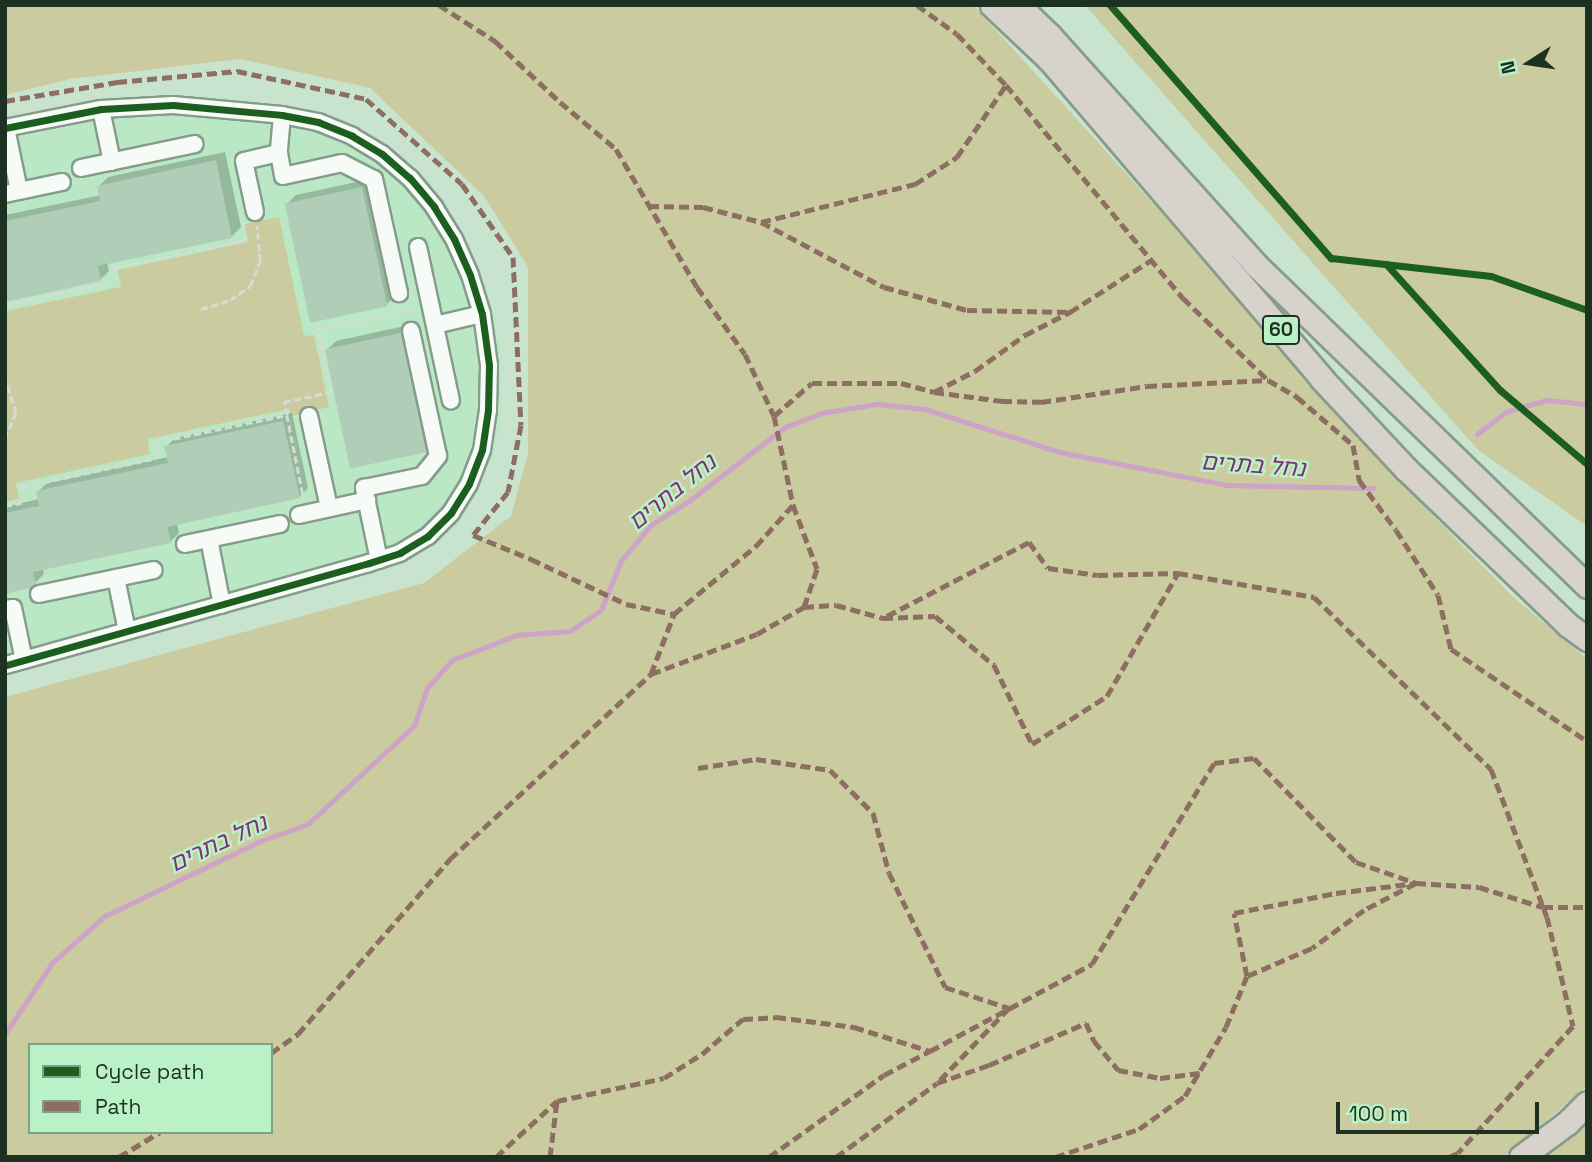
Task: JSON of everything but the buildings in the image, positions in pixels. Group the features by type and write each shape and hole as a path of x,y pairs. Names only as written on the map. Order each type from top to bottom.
{"highway":[{"name":"60","path":"992,5 1050,60 1322,379 1405,468 1568,625 1587,639"},
{"name":"60","path":"1018,5 1049,35 1256,265 1587,586"},
{"path":"1521,1157 1567,1124 1587,1103"}],"street":[{"path":"5,665 400,553 428,536 451,513 469,484 482,450 488,410 489,365 482,314 454,239 434,206 410,178 382,154 352,136 318,122 282,115 173,105 101,109 6,128 12,193 62,182"},
{"path":"101,109 112,162"},
{"path":"282,115 279,153 284,176 342,163 374,179 399,293"},
{"path":"81,168 195,144"},
{"path":"255,216 244,161 279,153"},
{"path":"418,247 451,401"},
{"path":"435,325 482,314"},
{"path":"379,560 364,488 422,476 438,456 411,331"},
{"path":"310,415 329,508"},
{"path":"303,514 367,500"},
{"path":"185,544 280,524"},
{"path":"209,539 222,604"},
{"path":"39,594 154,570"},
{"path":"116,578 127,631"},
{"path":"5,609 13,608 24,660"}],"path":[{"path":"5,305 116,282 113,268 245,240 242,223 255,216 260,261 250,286 230,300 201,309"},
{"path":"303,514 284,402 331,392 317,329 431,304"},
{"path":"5,376 16,413 5,440"},
{"path":"5,506 25,502 22,487 157,458 153,443 287,415"}],"shaded area":[{"path":"5,5 973,5 1192,246 1385,467 1511,595 1587,659 1587,1086 1503,1157 5,1157 5,697 424,583 511,516 528,454 528,267 484,196 370,88 240,59 70,79 5,95"},
{"path":"1085,5 1587,5 1587,526 1478,450"},
{"path":"161,96 220,97 316,111 375,136 406,161 433,191 458,226 476,262 490,306 502,355 501,421 492,459 463,520 439,542 415,556 390,566 5,675 5,119 53,108"},
{"path":"279,217 304,336 314,335 329,407 291,416 289,409 148,439 150,454 16,483 19,499 5,502 5,311 121,287 118,270 248,242 245,224"},
{"path":"1587,1120 1587,1157 1546,1157 1573,1134"}],"waterway":[{"name":"נחל בתרים","path":"1477,434 1506,412 1532,404 1548,400 1587,404"},
{"name":"נחל בתרים","path":"5,1034 52,963 105,916 258,842 308,824 414,726 427,688 452,660 517,635 570,631 601,610 621,561 651,525 689,501 785,427 821,413 877,404 925,409 1060,452 1226,485 1373,488"}],"marked path":[{"path":"439,5 495,41 560,102 616,149 697,287 745,354 774,416 793,505"},
{"path":"917,5 957,34 1006,85 1183,298 1268,380 1297,397 1353,445 1359,480 1396,530 1438,595 1451,649 1587,741"},
{"path":"5,101 117,82 237,71 366,99 462,184 513,257 521,425 508,492 473,535 626,604 674,614"},
{"path":"761,222 915,184 957,157 1006,85"},
{"path":"649,206 703,207 761,222 884,287 967,310 1070,312"},
{"path":"774,416 812,383 901,383 934,392 975,371 1025,335 1070,312 1150,261"},
{"path":"934,392 1002,401 1041,402 1147,386 1268,380"},
{"path":"651,674 674,614 756,546 793,505 817,569 804,607"},
{"path":"887,616 1029,542 1048,568 1098,575 1178,573"},
{"path":"273,1052 298,1034 450,859 651,674 757,634 804,607 836,605 883,618 935,616 994,665 1032,744 1107,696 1178,573 1314,597 1491,769 1547,917 1573,1026 1458,1153 1449,1157"},
{"path":"496,1157 557,1101 664,1078 702,1054 743,1019 776,1017 854,1027 930,1051 1092,964 1214,763 1254,758 1356,862 1416,883 1479,887 1543,907 1587,907"},
{"path":"698,768 756,759 830,770 873,813 889,873 945,987 1009,1008 937,1083"},
{"path":"1416,883 1364,910 1312,948 1247,976 1234,913 1336,893 1416,883"},
{"path":"1055,1157 1139,1129 1185,1096 1226,1027 1247,976"},
{"path":"836,1157 937,1083 989,1065 1086,1023 1094,1041 1118,1070 1160,1078 1200,1073"},
{"path":"769,1157 884,1075 930,1051"},
{"path":"550,1157 557,1101"},
{"path":"119,1157 157,1134"}],"cycle path":[{"path":"1110,5 1331,258 1491,276 1587,310"},
{"path":"5,128 101,109 173,105 282,115 318,122 352,136 382,154 410,178 434,207 454,239 470,275 482,314 489,365 488,410 482,450 469,484 451,513 428,536 400,553 369,563 5,665"},
{"path":"1386,264 1500,390 1587,464"}]}
